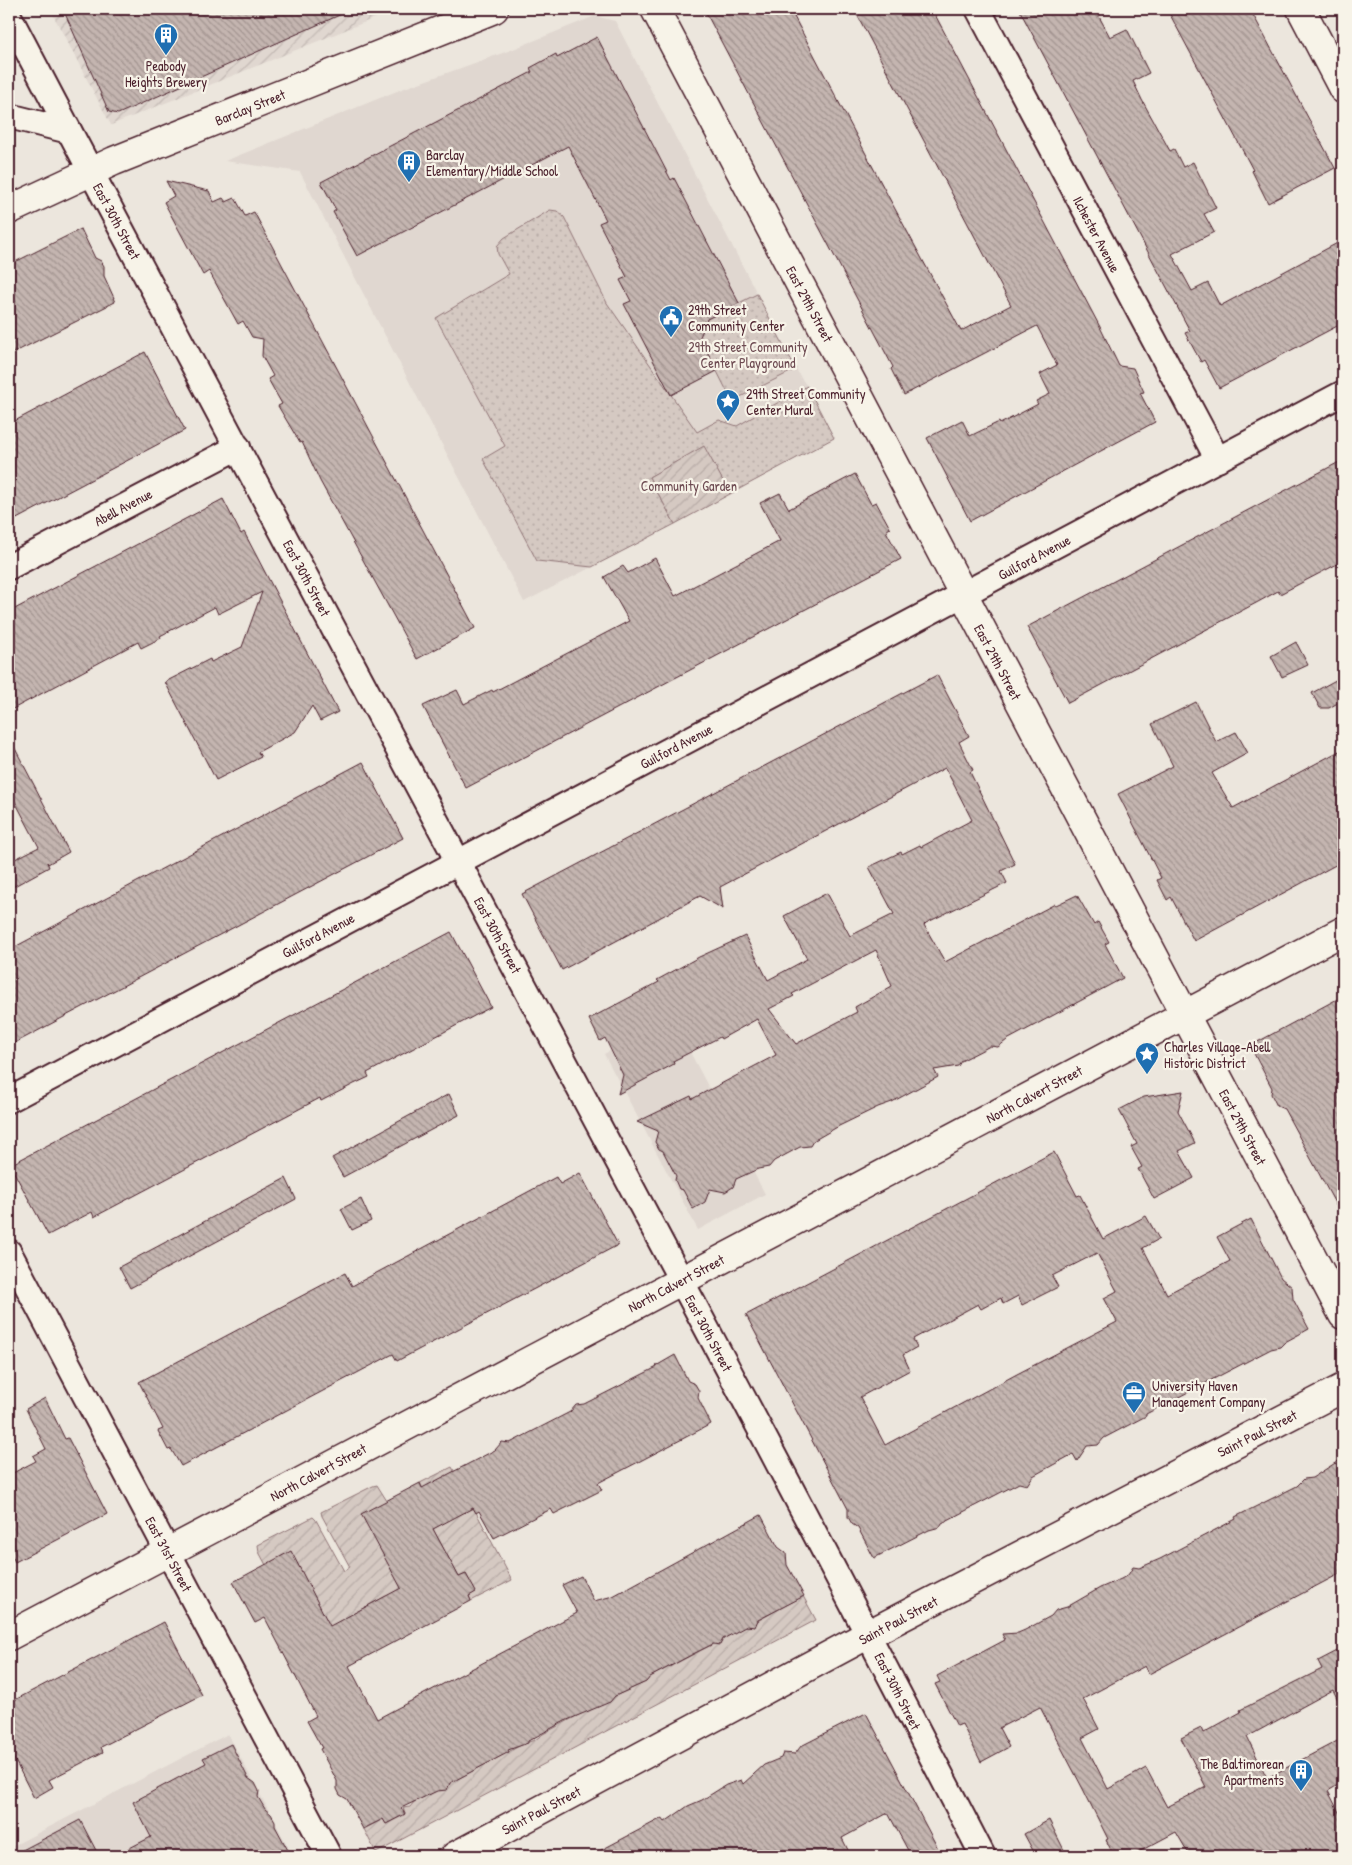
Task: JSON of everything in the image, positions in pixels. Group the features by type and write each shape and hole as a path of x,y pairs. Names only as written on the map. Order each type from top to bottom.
{"main road":[{"name":"Barclay Street","path":"9,210 90,171 494,9"},
{"name":"East 29th Street","path":"654,9 879,432 962,595 1343,1316"},
{"path":"1301,9 1343,89"},
{"name":"North Calvert Street","path":"9,1636 168,1550 1343,931"},
{"name":"Saint Paul Street","path":"455,1856 869,1634 1343,1388"}],"street":[{"name":"Ilchester Avenue","path":"978,9 1218,460"},
{"name":"East 30th Street","path":"9,16 869,1634 983,1856"},
{"path":"9,116 69,131"},
{"name":"Guilford Avenue","path":"9,1100 1343,393"},
{"name":"Abell Avenue","path":"9,567 238,447"},
{"name":"East 31st Street","path":"9,1252 329,1856"}],"shaded area":[{"name":"Peabody Heights Brewery","path":"50,9 397,9 111,125"},
{"path":"595,16 615,21 834,438 675,524 524,602 300,172 225,161 402,89 511,50"},
{"path":"672,1018 765,1194 698,1230 604,1054"},
{"path":"228,1734 293,1856 9,1856 9,1848"}],"green space":[{"path":"550,210 557,211 564,217 607,303 697,432 719,420 737,426 807,386 834,438 730,494 704,447 649,477 675,524 592,567 537,561 483,459 505,446 436,318 509,274 498,254 497,246 504,238"},
{"name":"29th Street Community Center Playground","path":"757,294 796,369 732,401 695,328 706,322 707,319"},
{"name":"Community Garden","path":"704,446 730,494 675,524 649,477"},
{"path":"452,1467 512,1580 471,1601 469,1596 475,1592 466,1574 459,1577 433,1529 441,1524 420,1483"},
{"path":"377,1485 387,1501 424,1605 386,1596 347,1617 338,1647 291,1552 266,1565 259,1552 258,1545 313,1517 344,1571 350,1567 321,1512"},
{"path":"803,1596 816,1620 376,1853 364,1829 383,1819 386,1824 402,1816 405,1814 403,1808 410,1807 414,1802 525,1743 535,1740 599,1704 610,1702 615,1696 646,1682 650,1677 713,1644 719,1643 740,1629 754,1625 759,1620"}],"building":[{"name":"Peabody Heights Brewery","path":"63,9 353,9 118,114 109,112"},
{"path":"704,9 790,9 961,331 1011,305 854,9 932,9 1119,366 1133,368 1144,392 1140,393 1155,422 970,521 927,438 962,420 970,436 999,422 1000,424 1038,404 1036,401 1050,394 1040,374 1057,365 1037,326 904,395 891,369 893,367"},
{"path":"1019,9 1095,9 1110,37 1127,29 1149,73 1133,81 1142,100 1170,151 1174,149 1183,167 1193,162 1216,208 1204,214 1214,232 1172,254 1192,291 1208,283 1220,306 1343,240 1343,323 1219,388 1204,360 1201,362 1185,333 1190,331"},
{"path":"1167,9 1250,9 1335,168 1268,203 1253,170"},
{"name":"Barclay Elementary/Middle School","path":"597,37 671,180 674,178 739,303 707,319 700,337 717,371 671,395 624,304 631,301 620,280 627,277 599,223 606,220 568,146 357,256 333,212 336,210 321,182 532,72 530,68 556,54 557,58"},
{"path":"166,181 209,191 214,202 223,198 226,202 235,198 245,216 254,212 475,628 417,659 320,481 302,442 300,443 278,406 282,404 268,379 273,376 262,356 263,339 252,337 243,321 238,324 209,271 203,275 164,202 174,196"},
{"path":"81,229 95,258 101,261 104,266 104,276 115,302 9,355 9,265"},
{"path":"145,352 185,430 9,523 9,424"},
{"path":"1343,460 1343,561 1280,594 1278,591 1068,703 1027,627"},
{"path":"855,474 871,504 876,502 890,528 886,531 901,559 466,788 423,706 457,690 464,704 492,690 493,692 629,621 604,577 623,566 628,573 655,558 675,596 780,541 760,503 780,493 789,509"},
{"path":"223,499 241,534 244,532 338,712 320,721 312,706 295,732 258,752 261,757 216,780 165,682 210,659 211,662 242,647 262,592 218,614 215,607 141,648 138,642 9,711 9,612"},
{"path":"1296,642 1308,665 1282,677 1271,656"},
{"path":"937,675 969,736 959,742 973,770 970,772 1015,864 1001,871 1007,883 924,925 945,962 1055,904 1077,895 1094,925 1098,922 1109,942 1105,944 1123,978 1007,1040 998,1047 990,1046 961,1061 958,1066 934,1070 938,1077 892,1102 839,1126 813,1141 810,1146 800,1147 774,1161 769,1167 758,1169 736,1179 733,1187 725,1192 710,1189 705,1202 693,1209 683,1190 679,1189 675,1180 676,1176 663,1151 659,1149 655,1142 658,1131 637,1122 691,1096 692,1099 776,1055 757,1019 721,1039 720,1037 673,1061 674,1064 618,1094 623,1075 605,1038 600,1041 589,1019 659,982 657,980 699,957 745,936 768,980 807,959 784,916 827,893 850,936 894,914 869,867 901,852 902,854 920,845 921,847 972,820 945,768 720,887 723,909 700,896 562,970 522,894","holes":["876,950 892,986 855,1007 857,1012 796,1044 769,1009 794,996 792,994"]},
{"path":"1343,676 1343,700 1329,708 1320,708 1312,693"},
{"path":"1196,702 1216,742 1236,732 1248,753 1212,773 1233,808 1343,749 1343,861 1194,941 1171,897 1167,900 1157,880 1161,878 1118,794 1173,766 1152,724"},
{"path":"9,737 69,852 48,864 47,862 49,867 9,889 9,862 39,847 9,790"},
{"path":"363,762 403,838 9,1046 9,950"},
{"path":"451,932 491,1007 367,1073 369,1077 321,1101 320,1098 94,1217 92,1212 48,1235 10,1165"},
{"path":"1343,996 1343,1218 1284,1109 1277,1106 1271,1094 1272,1088 1250,1046"},
{"path":"1183,1091 1178,1111 1195,1143 1179,1151 1194,1178 1154,1199 1138,1169 1142,1167 1131,1147 1137,1144 1119,1110 1144,1097"},
{"path":"449,1094 459,1115 343,1177 332,1158"},
{"path":"1054,1152 1077,1196 1080,1195 1103,1239 1146,1216 1159,1239 1143,1248 1167,1294 1230,1261 1217,1237 1251,1219 1281,1278 1292,1287 1293,1299 1309,1329 1285,1342 1280,1347 1271,1349 1146,1414 1146,1416 1104,1438 1098,1445 1087,1446 1077,1461 1073,1454 1033,1476 1027,1485 1019,1483 942,1523 940,1527 929,1530 874,1558 858,1528 852,1524 848,1517 848,1509 746,1315","holes":["1097,1253 1117,1291 1104,1298 1117,1322 885,1445 860,1397 910,1370 903,1355 917,1347 913,1339 978,1304 981,1309 1001,1298 1003,1304 1018,1296 1022,1305 1058,1287 1052,1276"]},
{"path":"580,1173 618,1245 397,1361 393,1354 181,1466 171,1449 168,1450 158,1431 163,1429 139,1382 345,1273 352,1286 556,1177 560,1184"},
{"path":"286,1178 296,1199 130,1288 119,1267"},
{"path":"361,1199 371,1221 352,1230 341,1209"},
{"path":"675,1355 688,1381 695,1384 699,1391 698,1398 711,1424 598,1483 602,1490 554,1514 551,1509 494,1538 479,1511 476,1513 473,1508 433,1529 459,1577 466,1574 476,1592 469,1596 471,1601 349,1666 377,1719 577,1613 562,1585 581,1576 594,1601 613,1596 761,1515 778,1547 786,1553 787,1565 804,1596 758,1620 755,1627 747,1626 723,1639 720,1645 713,1644 650,1677 646,1682 615,1696 610,1702 565,1721 528,1741 528,1743 508,1750 509,1752 450,1783 447,1790 437,1791 401,1808 405,1814 386,1824 383,1819 363,1829 347,1799 340,1795 337,1789 337,1781 307,1721 316,1716 265,1618 255,1623 233,1582 291,1551 330,1626 401,1588 361,1514 420,1483 422,1488 495,1450 502,1442 510,1443 570,1412 576,1405 584,1404 657,1367"},
{"path":"45,1398 65,1439 68,1438 107,1514 15,1562 9,1550 9,1475 36,1461 33,1456 46,1449 26,1409"},
{"path":"1343,1458 1343,1572 1149,1674 1145,1666 1083,1699 1099,1729 1082,1738 1108,1789 1146,1768 1167,1807 1206,1787 1181,1738 1201,1728 1203,1733 1241,1712 1240,1710 1322,1669 1318,1661 1343,1648 1343,1710 1333,1690 1247,1737 1267,1778 1343,1738 1343,1782 1328,1791 1343,1820 1343,1856 1190,1856 1176,1832 1131,1856 1114,1856 1106,1840 1108,1839 1040,1707 999,1728 1009,1747 981,1762 962,1724 957,1726 935,1684 940,1682 937,1676 1005,1640 1002,1634 1018,1633 1025,1630 1051,1616 1056,1610 1067,1607 1128,1575 1133,1567 1139,1568 1160,1559 1236,1519 1235,1517 1297,1486 1304,1479 1312,1478"},
{"path":"164,1622 202,1695 101,1747 103,1752 49,1780 53,1787 34,1798 9,1749 9,1703"},
{"path":"866,1713 942,1856 911,1856 888,1813 842,1838 851,1856 590,1856 662,1818 665,1822 688,1806 702,1800 726,1785 741,1780 743,1784 764,1765 781,1758 783,1753 795,1754 801,1746"},
{"path":"231,1744 248,1778 255,1783 259,1791 258,1797 275,1821 275,1826 291,1856 114,1856 151,1837 133,1802 206,1763 203,1758"},
{"path":"80,1820 99,1856 11,1856"},
{"path":"1049,1820 1067,1856 1036,1856 1024,1834"}],"place":[{"name":"Peabody Heights Brewery","path":"166,56"},
{"name":"Barclay Elementary/Middle School","path":"409,183"},
{"name":"29th Street Community Center","path":"671,338"},
{"name":"29th Street Community Center Mural","path":"728,422"},
{"name":"Charles Village-Abell Historic District","path":"1147,1075"},
{"name":"University Haven Management Company","path":"1134,1414"},
{"name":"The Baltimorean Apartments","path":"1301,1792"}]}
